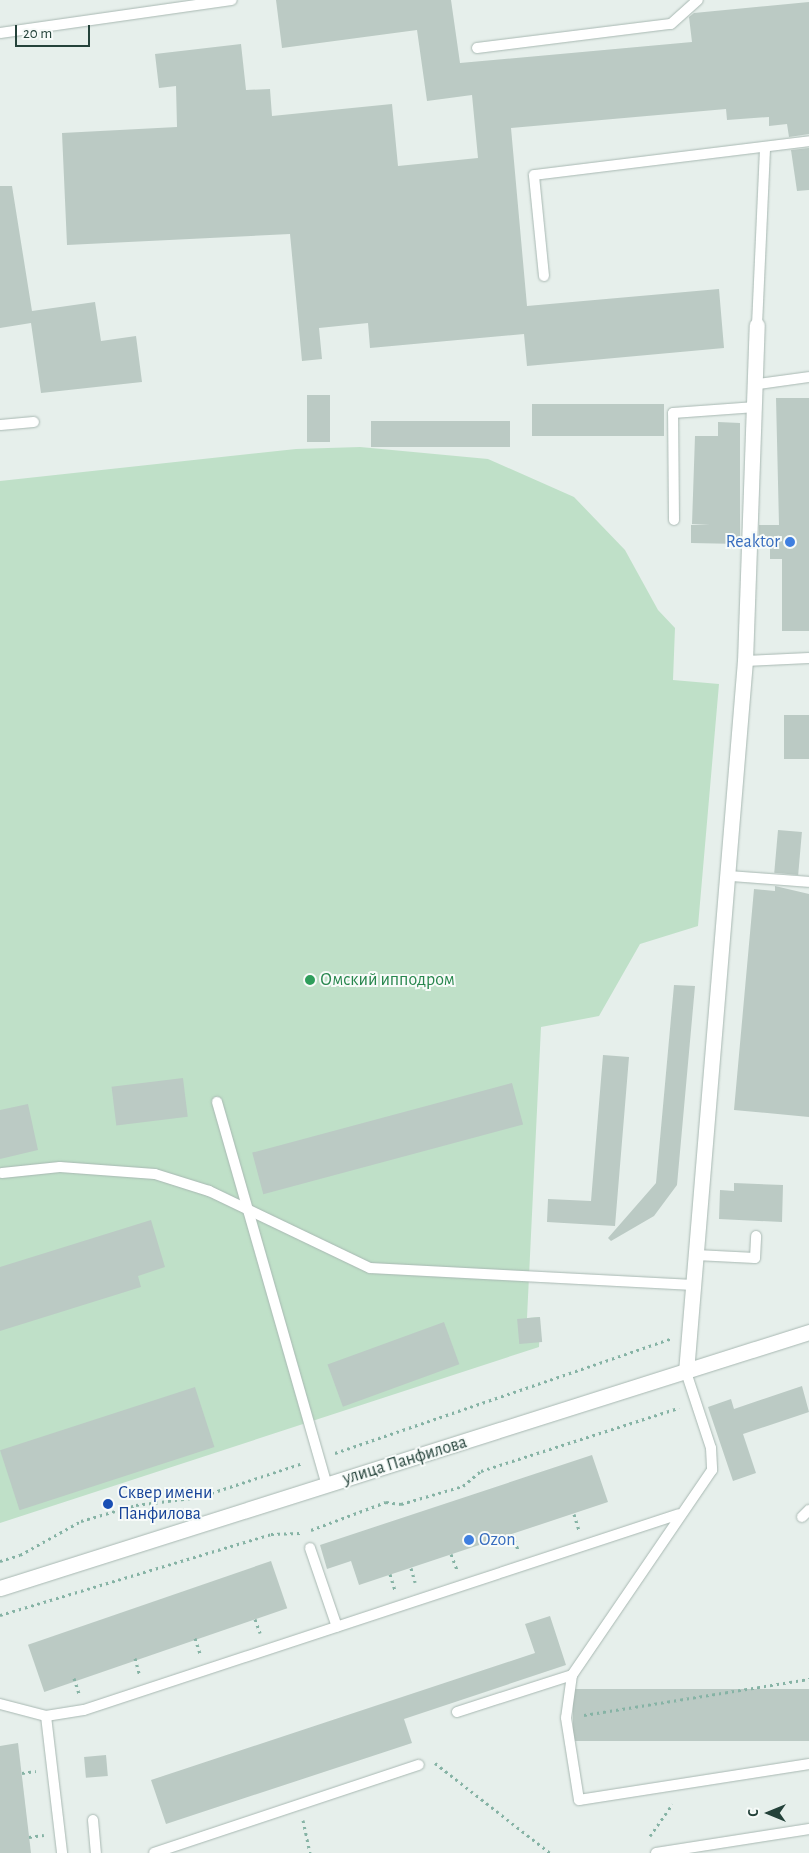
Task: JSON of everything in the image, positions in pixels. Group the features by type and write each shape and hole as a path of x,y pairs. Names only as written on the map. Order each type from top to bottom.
{"street":[{"path":"686,1372 730,876 746,661 758,384 757,325"},
{"name":"улица Панфилова","path":"0,1588 809,1332"}],"lane":[{"path":"0,33 232,0"},
{"path":"477,48 671,24 698,0"},
{"path":"544,276 534,175 765,149 809,141"},
{"path":"757,325 765,149"},
{"path":"758,384 809,377"},
{"path":"674,520 674,414 756,407"},
{"path":"0,425 34,422"},
{"path":"746,661 809,658"},
{"path":"730,876 809,882"},
{"path":"217,1102 327,1485"},
{"path":"2,1173 60,1167 155,1174 248,1210 370,1268 694,1285"},
{"path":"696,1255 756,1258 756,1236"},
{"path":"686,1372 711,1448 712,1470 679,1514 572,1674 566,1718 579,1800 809,1764"},
{"path":"0,1704 46,1716 84,1710 679,1514"},
{"path":"310,1548 336,1627"},
{"path":"457,1712 572,1674"},
{"path":"46,1716 62,1853"},
{"path":"154,1853 419,1766"},
{"path":"93,1820 96,1853"},
{"path":"656,1853 809,1829"}],"path":[{"path":"0,1561 20,1555 81,1521 136,1505 199,1497 320,1458 690,1332"},
{"path":"0,1615 271,1534 300,1533 386,1502 401,1504 463,1486 481,1471 696,1403"},
{"path":"411,1568 416,1583"},
{"path":"255,1618 261,1634"},
{"path":"195,1638 200,1654"},
{"path":"135,1658 140,1674"},
{"path":"74,1678 79,1694"},
{"path":"566,1718 809,1679"},
{"path":"419,1766 440,1764 550,1853"},
{"path":"643,1845 686,1784"},
{"path":"300,1805 310,1853"},
{"path":"29,1837 44,1835"}],"green space":[{"name":"Омский ипподром","path":"360,447 488,459 574,497 625,550 658,610 675,628 673,680 719,684 698,926 640,944 599,1016 541,1027 527,1318 540,1317 539,1347 0,1523 0,481 296,449"}],"building":[{"path":"276,0 451,0 460,63 692,42 689,17 694,13 809,2 809,134 789,137 787,124 769,126 769,117 727,120 726,109 511,128 527,306 719,289 724,348 527,366 524,334 370,348 368,323 319,328 322,359 302,361 290,234 67,245 62,133 177,127 176,86 159,88 155,54 241,44 246,90 270,89 272,116 392,104 398,166 478,158 472,95 427,101 417,30 282,48"},
{"path":"809,148 809,190 797,191 791,150"},
{"path":"0,186 12,186 32,311 95,302 101,341 136,336 142,382 41,393 31,323 0,328"},
{"path":"307,395 330,395 330,442 307,442"},
{"name":"Reaktor","path":"776,398 809,398 809,631 782,631 782,559 770,559 770,545 759,545 759,525 779,525"},
{"path":"532,404 664,404 664,436 532,436"},
{"path":"371,421 510,421 510,447 371,447"},
{"path":"718,422 740,423 740,544 691,543 691,525 710,524 692,524 695,436 718,436"},
{"path":"784,715 809,715 809,759 784,759"},
{"path":"778,830 802,832 798,875 774,873"},
{"path":"775,886 809,894 809,1117 734,1110 754,889 775,891"},
{"path":"674,985 695,986 677,1185 654,1216 611,1241 608,1238 656,1183"},
{"path":"603,1055 629,1057 615,1226 547,1222 548,1199 591,1201"},
{"path":"183,1078 188,1117 116,1125 112,1087"},
{"path":"512,1083 523,1125 263,1194 252,1153"},
{"path":"28,1104 38,1150 0,1159 0,1110"},
{"path":"734,1183 783,1185 782,1222 719,1219 720,1190 734,1191"},
{"path":"151,1220 165,1267 138,1276 141,1287 0,1331 0,1267"},
{"path":"540,1317 542,1342 519,1344 517,1319"},
{"path":"444,1322 459,1364 343,1407 327,1364"},
{"path":"802,1386 809,1412 743,1434 756,1473 733,1481 708,1407 731,1399 734,1409"},
{"path":"195,1387 214,1447 20,1510 0,1450"},
{"path":"592,1455 608,1502 359,1585 351,1561 327,1569 320,1545"},
{"path":"271,1561 287,1608 44,1692 28,1645"},
{"path":"550,1616 566,1665 404,1719 412,1743 166,1824 151,1780 535,1653 525,1624"},
{"path":"573,1689 809,1689 809,1741 573,1741"},
{"path":"18,1743 31,1853 0,1853 0,1746"},
{"path":"106,1755 108,1776 86,1778 84,1757"}],"place":[{"name":"Reaktor","path":"790,542"},
{"name":"Омский ипподром","path":"310,980"},
{"name":"Сквер имени Панфилова","path":"108,1504"},
{"name":"Ozon","path":"469,1540"}]}
